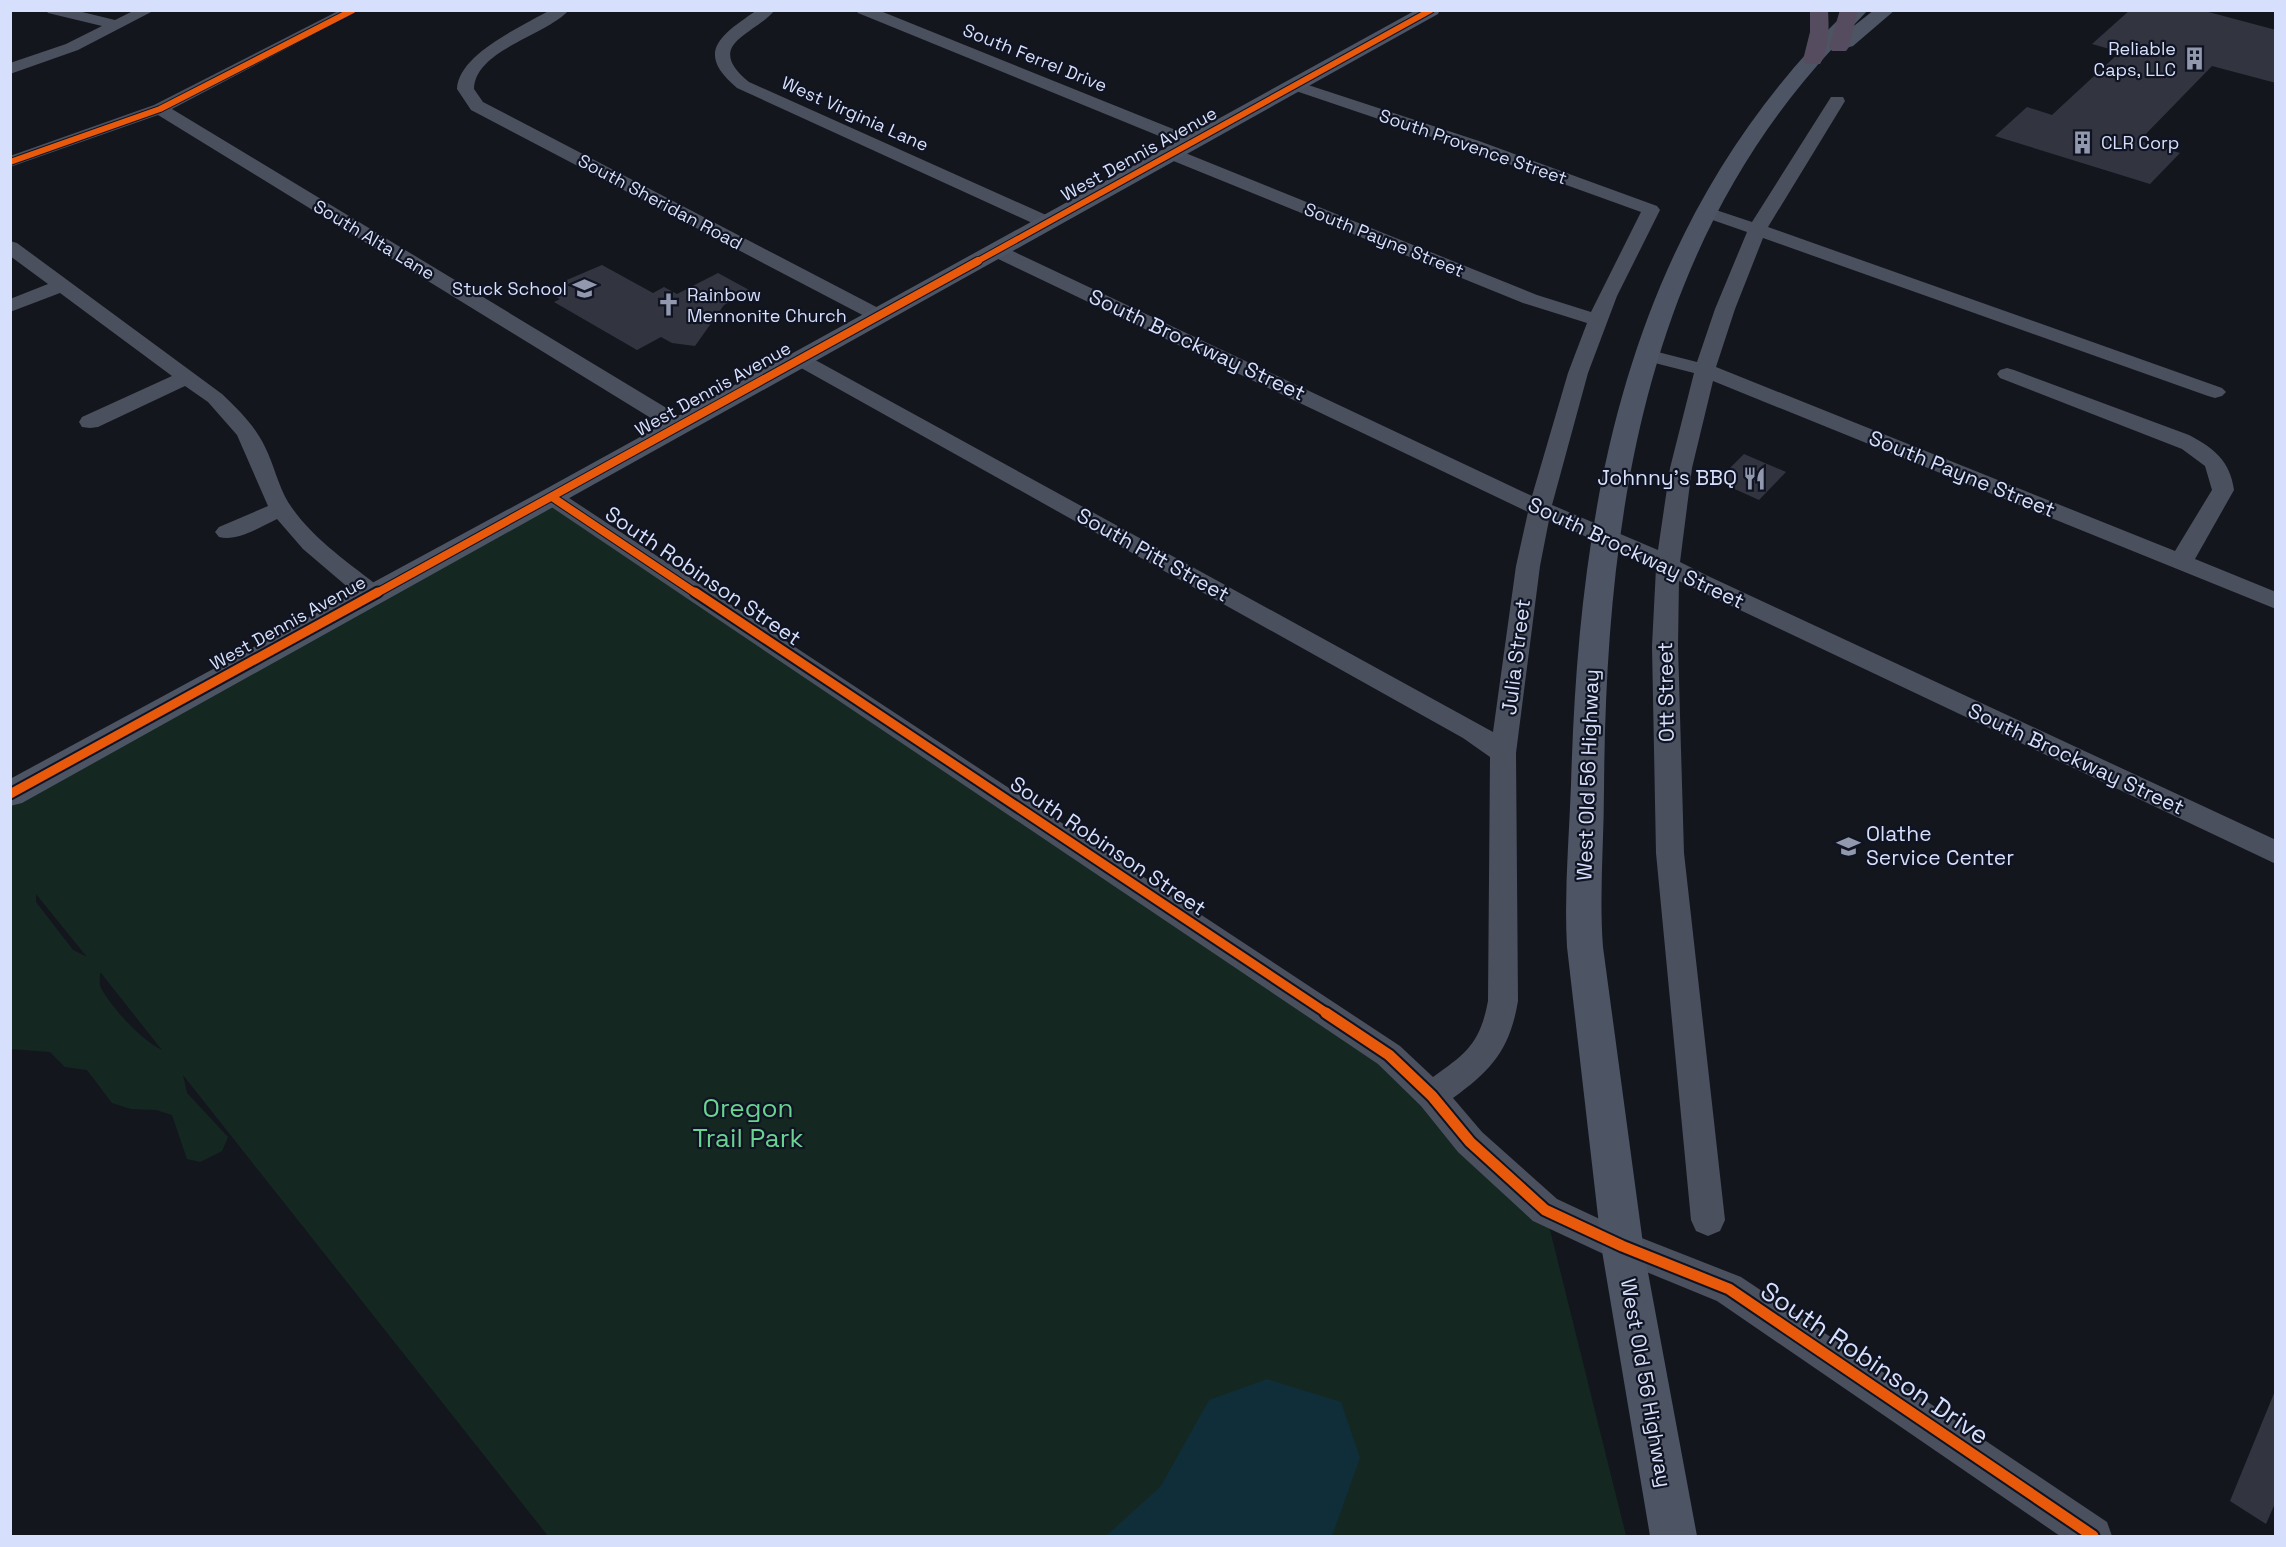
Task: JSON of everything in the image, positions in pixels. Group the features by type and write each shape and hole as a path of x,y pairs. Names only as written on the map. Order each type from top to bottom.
{"highway":[{"path":"1813,60 1820,32 1819,10"},
{"path":"1839,47 1846,19"}],"main road":[{"name":"West Dennis Avenue","path":"10,794 801,360 1431,10"},
{"name":"West Old 56 Highway","path":"1673,1536 1622,1246 1584,944 1587,743 1593,622 1606,513 1622,437 1657,321 1679,268 1707,212 1727,175 1770,109 1846,19 1859,10"},
{"name":"West Old 56 Highway","path":"1813,60 1839,47 1886,10"}],"street":[{"path":"53,10 116,25"},
{"path":"10,69 53,54 148,10"},
{"path":"10,162 160,109 353,10"},
{"name":"South Sheridan Road","path":"562,10 486,55 470,70 465,86 468,97 477,106 879,316"},
{"name":"West Virginia Lane","path":"768,10 730,38 722,51 720,58 723,68 731,77 743,85 1048,223"},
{"name":"South Ferrel Drive","path":"863,10 1182,148"},
{"name":"South Provence Street","path":"1296,86 1473,145 1651,210"},
{"name":"Ott Street","path":"1708,1220 1670,853 1665,646 1668,564 1681,468 1705,370 1736,277 1758,228 1837,101"},
{"name":"South Alta Lane","path":"160,109 680,426"},
{"name":"South Payne Street","path":"1182,148 1530,299 1598,320"},
{"name":"Julia Street","path":"1432,1096 1472,1066 1490,1047 1501,1022 1503,1001 1503,753 1528,566 1544,491 1565,416 1598,320 1622,264 1651,210"},
{"path":"1707,212 1758,228 2215,392"},
{"path":"10,247 215,398 242,426 255,448 270,490 302,535 373,595"},
{"name":"South Brockway Street","path":"997,251 1541,509 1605,534 1668,564 1699,582 2276,853"},
{"path":"10,306 61,286"},
{"name":"South Payne Street","path":"1646,355 1705,370 2276,601"},
{"name":"South Pitt Street","path":"801,360 1472,731 1503,753"},
{"path":"2007,374 2181,440 2204,452 2215,461 2222,476 2223,490 2181,562"},
{"path":"90,422 188,377"},
{"name":"South Robinson Street","path":"552,497 1389,1055 1432,1096 1470,1142 1523,1192 1545,1210 1622,1246"},
{"path":"227,532 282,509"},
{"name":"South Robinson Drive","path":"1622,1246 1729,1289 2093,1536"}],"green space":[{"name":"Oregon Trail Park","path":"552,497 1389,1055 1545,1210 1626,1536 548,1536 183,1075 187,1093 228,1137 222,1151 200,1162 187,1159 172,1115 156,1110 131,1109 112,1103 87,1070 65,1067 50,1052 11,1049 10,794","holes":["36,894 87,957 73,950 36,902","101,973 162,1050 137,1032 105,996 100,986"]}],"water":[{"path":"1267,1379 1341,1402 1360,1458 1332,1536 1106,1536 1161,1486 1209,1400"}],"building":[{"path":"2130,10 2201,10 2276,30 2276,83 2212,66 2139,141 2180,153 2150,184 1995,136 2027,107 2052,115 2120,52 2092,44"},
{"name":"Rainbow Mennonite Church","path":"602,265 653,293 664,287 677,294 718,273 751,291 724,305 695,346 672,343 661,337 637,350 554,302 560,299 548,292 564,284 562,282"},
{"name":"Johnny's BBQ","path":"1744,454 1786,472 1759,500 1717,481"},
{"path":"2275,1391 2276,1501 2266,1524 2230,1501"}],"cycle path":[{"path":"10,162 160,109 353,10"},
{"path":"10,794 1431,10"},
{"path":"552,497 1389,1055 1432,1096 1470,1142 1545,1210 1622,1246 1729,1289 2093,1536"}],"place":[{"name":"Reliable Caps, LLC","path":"2194,59"},
{"name":"CLR Corp","path":"2083,143"},
{"name":"Stuck School","path":"585,289"},
{"name":"Rainbow Mennonite Church","path":"669,305"},
{"name":"Johnny's BBQ","path":"1755,478"},
{"name":"Olathe Service Center","path":"1848,846"}]}
